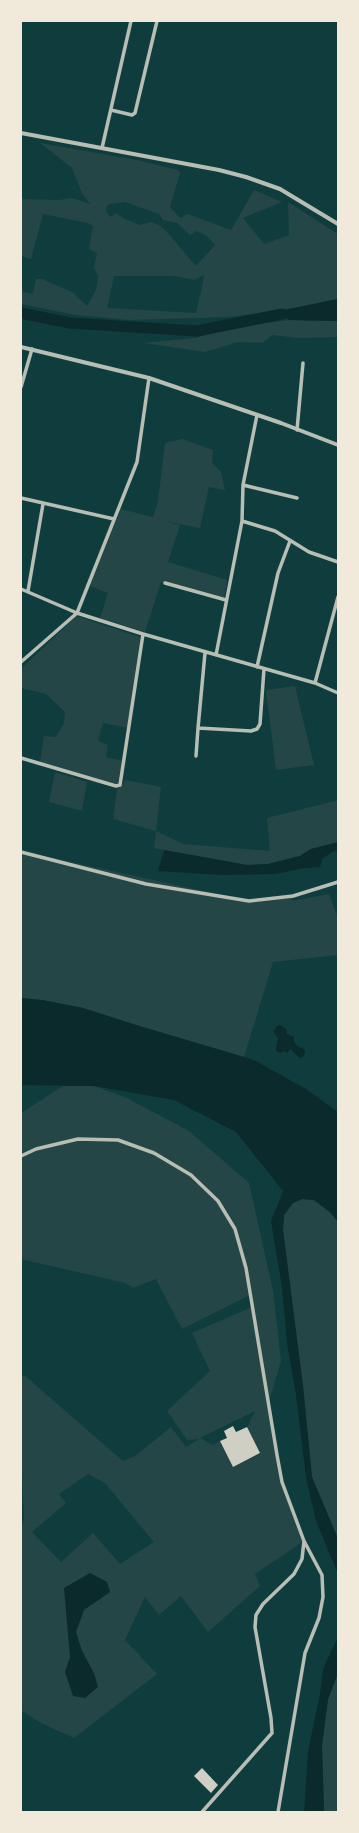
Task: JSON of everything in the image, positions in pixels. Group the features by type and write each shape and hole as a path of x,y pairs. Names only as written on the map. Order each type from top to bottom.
{"street":[{"path":"102,148 131,21"},
{"path":"110,110 132,115 135,113 157,21"},
{"path":"21,133 219,170 256,180 280,189 338,224"},
{"path":"21,346 149,378 257,415 338,445"},
{"path":"21,387 32,349"},
{"path":"297,430 303,363"},
{"path":"21,662 76,613 137,462 149,378"},
{"path":"216,655 242,521 243,485 257,415"},
{"path":"243,485 297,498"},
{"path":"21,498 114,519"},
{"path":"28,591 43,504"},
{"path":"242,521 275,531 309,552 338,562"},
{"path":"257,667 278,573 290,541"},
{"path":"166,583 226,600"},
{"path":"21,589 76,613 205,653 315,683 338,693"},
{"path":"315,683 338,597"},
{"path":"21,758 116,786 120,785 143,634"},
{"path":"196,756 205,653"},
{"path":"198,728 251,731 257,729 260,724 264,669"},
{"path":"21,852 146,884 249,900 293,896 338,882"},
{"path":"21,1156 36,1149 78,1139 118,1140 154,1153 191,1175 218,1201 235,1229 246,1268 276,1455 282,1482 304,1541 322,1575 323,1597 319,1618 305,1653 278,1812"},
{"path":"202,1812 272,1733 271,1718 255,1627 256,1615 263,1604 294,1574 302,1558 304,1541"}],"shaded area":[{"path":"40,143 137,160 178,170 180,173 170,207 180,218 188,214 231,230 254,190 282,202 243,218 264,244 289,235 288,202 338,234 338,299 279,311 228,317 129,320 75,315 21,304 21,291 33,294 36,279 42,279 72,292 87,306 96,290 98,277 94,267 97,253 89,249 93,226 88,223 43,214 31,259 21,256 21,199 59,200 72,198 90,204 82,193 72,168","holes":["125,202 159,214 163,220 177,223 190,235 197,231 207,236 215,245 196,266 159,225 151,222 140,225 123,218 116,213 111,217 107,213 106,208 109,204","204,275 196,313 107,308 114,276 175,276 194,280"]},
{"path":"338,299 338,321 289,320 279,311"},
{"path":"289,320 338,321 338,337 299,338 272,335 263,343 238,342 205,352 144,343 195,338 235,327"},
{"path":"183,439 213,450 212,463 221,472 225,490 209,487 200,528 164,521 180,525 168,562 227,580 224,600 161,582 145,632 100,618 108,593 90,586 121,509 153,517 158,501 165,443"},
{"path":"76,616 140,637 128,728 103,723 98,741 108,745 106,757 124,761 120,784 114,784 40,762 44,736 56,737 64,723 65,712 46,694 21,688 21,669"},
{"path":"295,686 314,765 276,770 266,690"},
{"path":"55,772 87,782 82,811 49,802"},
{"path":"126,780 161,787 156,831 113,819 117,790"},
{"path":"338,800 338,842 311,849 300,856 268,864 247,865 154,848 156,831 183,844 270,851 267,818"},
{"path":"338,842 338,852 334,851 323,858 320,867 305,868 275,874 222,875 158,871 164,850 247,865 268,864 300,856 311,849"},
{"path":"21,851 249,901 293,896 292,901 329,894 338,918 338,955 273,962 244,1057 83,1008 42,1000 21,998"},
{"path":"21,998 42,1000 83,1008 254,1060 306,1089 338,1112 338,1222 331,1213 314,1200 302,1199 293,1203 284,1215 283,1230 303,1386 312,1477 338,1539 338,1574 316,1521 306,1477 296,1395 287,1343 282,1287 271,1221 283,1191 236,1132 174,1100 94,1086 21,1085"},
{"path":"281,1025 286,1029 287,1034 294,1037 294,1042 298,1047 303,1048 305,1052 304,1056 300,1058 290,1049 288,1053 284,1051 281,1053 277,1052 276,1047 278,1038 274,1031 277,1026"},
{"path":"63,1086 94,1086 125,1097 189,1131 249,1183 273,1291 281,1361 268,1405 282,1482 304,1541 255,1574 260,1586 208,1632 181,1596 159,1615 145,1597 125,1640 157,1674 74,1738 43,1724 22,1711 21,1529 24,1519 21,1451 21,1377 24,1375 123,1461 135,1456 171,1427 186,1447 199,1439 187,1440 167,1411 210,1371 192,1333 252,1307 250,1295 182,1329 156,1279 133,1288 125,1283 21,1259 21,1113","holes":["255,1411 247,1428 260,1454 233,1466 220,1441 213,1445 200,1438","88,1474 105,1483 154,1542 120,1564 93,1533 61,1562 32,1532 66,1503 59,1494"]},
{"path":"302,1199 314,1200 331,1213 338,1222 338,1539 312,1477 303,1386 283,1230 284,1215 293,1203"},
{"path":"90,1573 107,1582 110,1592 84,1610 76,1632 82,1651 94,1673 98,1687 85,1698 73,1696 65,1672 70,1657 64,1588"},
{"path":"338,1637 338,1673 328,1699 322,1745 324,1812 304,1812 308,1751 320,1694 323,1669"},
{"path":"338,1673 338,1812 324,1812 322,1745 328,1699"}],"building":[{"path":"233,1426 236,1432 247,1427 260,1453 233,1467 220,1441 227,1438 224,1431"},
{"path":"202,1768 218,1785 211,1793 194,1776"}],"waterway":[{"path":"21,313 70,323 197,331 282,314"}]}
